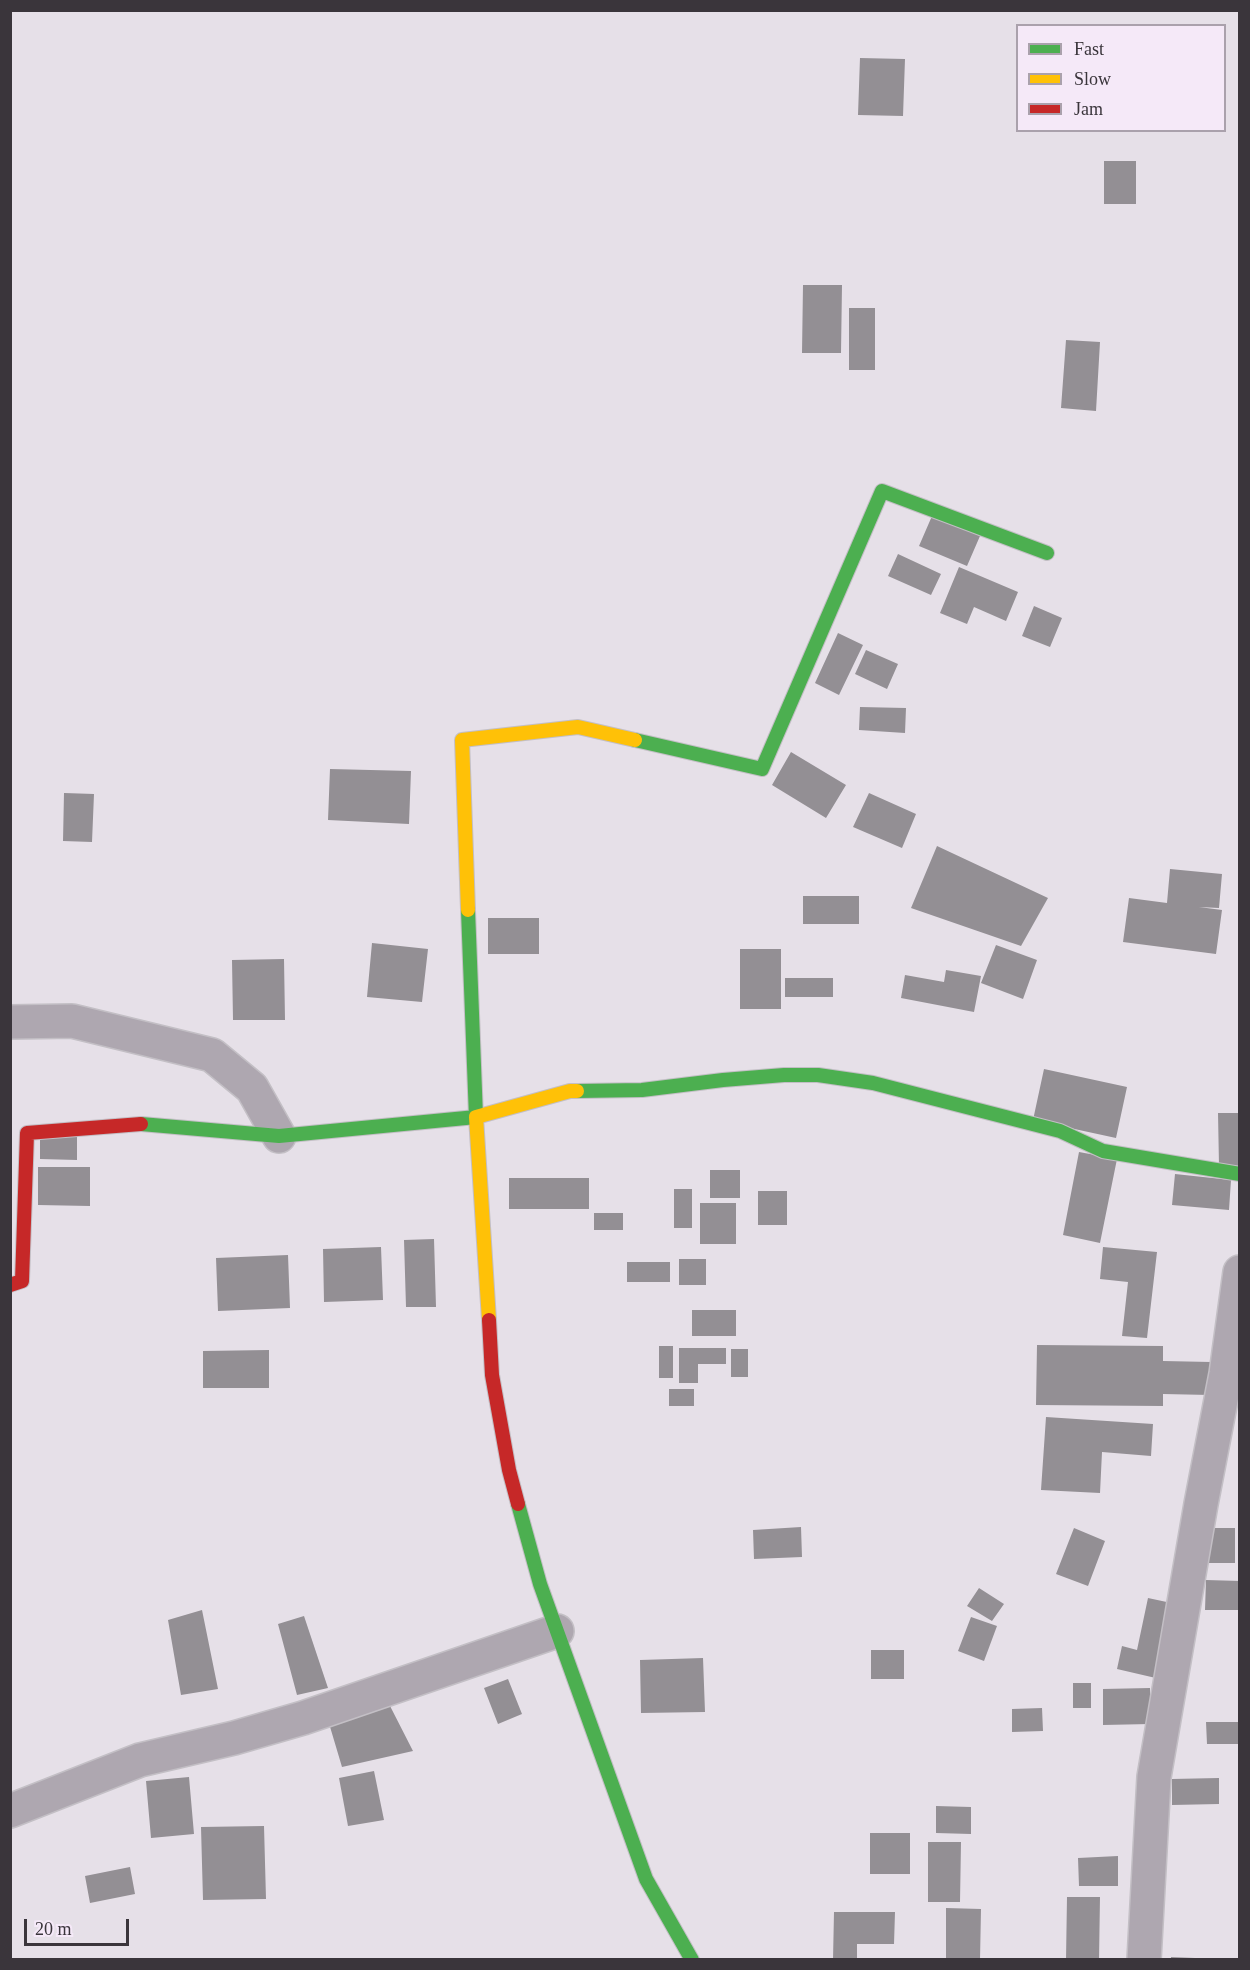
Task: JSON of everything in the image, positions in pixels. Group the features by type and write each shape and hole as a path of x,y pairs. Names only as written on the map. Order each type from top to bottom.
{"street":[{"path":"692,1959 646,1879 540,1584 509,1470 492,1375 476,1117 462,740 578,727 762,769 882,491 1047,553"},
{"path":"10,1022 72,1022 212,1055 252,1088 279,1136"},
{"path":"10,1285 22,1281 27,1133 148,1122 279,1136 476,1117 570,1091 642,1090 723,1080 818,1075 873,1083 1060,1131 1103,1151 1239,1174"},
{"path":"1144,1959 1154,1777 1201,1504 1236,1330 1239,1272"},
{"path":"10,1811 140,1760 303,1718 557,1631"}],"building":[{"path":"860,58 905,59 903,116 858,115"},
{"path":"1104,161 1136,161 1136,204 1104,204"},
{"path":"803,285 842,285 841,353 802,353"},
{"path":"849,308 875,308 875,370 849,370"},
{"path":"1066,340 1100,342 1096,411 1061,408"},
{"path":"932,516 980,536 967,566 919,546"},
{"path":"898,554 941,574 931,595 888,576"},
{"path":"959,567 1018,592 1006,621 974,607 967,624 940,613"},
{"path":"1034,606 1062,618 1050,647 1022,636"},
{"path":"838,633 863,645 839,695 815,683"},
{"path":"866,650 898,664 887,689 855,674"},
{"path":"860,707 906,708 905,733 859,730"},
{"path":"791,752 846,785 826,818 772,785"},
{"path":"330,769 411,771 409,824 328,820"},
{"path":"64,793 94,794 92,842 63,841"},
{"path":"869,793 916,814 902,848 853,827"},
{"path":"937,846 1048,898 1021,946 911,908"},
{"path":"1170,869 1222,874 1219,908 1199,907 1222,910 1216,954 1123,942 1129,898 1167,903"},
{"path":"803,896 859,896 859,924 803,924"},
{"path":"488,918 539,918 539,954 488,954"},
{"path":"372,943 428,949 422,1002 367,997"},
{"path":"996,945 1037,960 1023,999 981,983"},
{"path":"740,949 781,949 781,1009 740,1009"},
{"path":"284,959 285,1020 233,1020 232,960"},
{"path":"946,970 981,976 974,1012 901,998 905,975 944,982"},
{"path":"785,978 833,978 833,997 785,997"},
{"path":"1044,1069 1127,1087 1116,1138 1033,1120"},
{"path":"1218,1113 1240,1113 1240,1166 1219,1166"},
{"path":"40,1135 77,1135 77,1160 40,1159"},
{"path":"1079,1152 1117,1159 1100,1243 1063,1235"},
{"path":"38,1167 90,1167 90,1206 38,1205"},
{"path":"710,1170 740,1170 740,1198 710,1198"},
{"path":"1175,1174 1231,1180 1229,1210 1172,1205"},
{"path":"509,1178 589,1178 589,1209 509,1209"},
{"path":"674,1189 692,1189 692,1228 674,1228"},
{"path":"758,1191 787,1191 787,1225 758,1225"},
{"path":"700,1203 736,1203 736,1244 700,1244"},
{"path":"594,1213 623,1213 623,1230 594,1230"},
{"path":"434,1239 436,1307 406,1307 404,1240"},
{"path":"381,1247 383,1300 324,1302 323,1249"},
{"path":"1103,1247 1157,1252 1147,1338 1122,1336 1128,1282 1100,1279"},
{"path":"288,1255 290,1308 218,1311 216,1258"},
{"path":"679,1259 706,1259 706,1285 679,1285"},
{"path":"627,1262 670,1262 670,1282 627,1282"},
{"path":"692,1310 736,1310 736,1336 692,1336"},
{"path":"1037,1345 1163,1346 1163,1361 1211,1362 1210,1395 1163,1394 1163,1406 1036,1405"},
{"path":"659,1346 673,1346 673,1378 659,1378"},
{"path":"679,1348 726,1348 726,1364 698,1364 698,1383 679,1383"},
{"path":"731,1349 748,1349 748,1377 731,1377"},
{"path":"269,1350 269,1388 203,1388 203,1351"},
{"path":"669,1389 694,1389 694,1406 669,1406"},
{"path":"1046,1417 1153,1424 1151,1456 1102,1452 1100,1493 1041,1490"},
{"path":"801,1527 802,1557 754,1559 753,1530"},
{"path":"1074,1528 1105,1541 1088,1586 1056,1574"},
{"path":"1208,1528 1235,1528 1235,1563 1207,1563"},
{"path":"1206,1580 1240,1581 1240,1610 1205,1610"},
{"path":"979,1588 1004,1604 992,1621 967,1606"},
{"path":"1148,1598 1176,1604 1160,1679 1117,1669 1122,1646 1137,1650"},
{"path":"202,1610 218,1689 181,1695 168,1620"},
{"path":"304,1616 328,1688 297,1695 278,1624"},
{"path":"971,1617 997,1626 984,1661 958,1651"},
{"path":"871,1650 904,1650 904,1679 871,1679"},
{"path":"703,1658 705,1712 641,1713 640,1660"},
{"path":"508,1679 522,1714 498,1724 484,1688"},
{"path":"1073,1683 1091,1683 1091,1708 1073,1708"},
{"path":"1150,1688 1150,1724 1103,1725 1103,1689"},
{"path":"389,1704 413,1751 342,1767 328,1720"},
{"path":"1042,1708 1043,1731 1012,1732 1012,1709"},
{"path":"1206,1722 1239,1722 1240,1744 1207,1744"},
{"path":"374,1771 384,1820 348,1826 339,1778"},
{"path":"189,1777 194,1834 151,1838 146,1781"},
{"path":"1219,1778 1219,1804 1172,1805 1172,1779"},
{"path":"936,1806 971,1807 971,1834 936,1833"},
{"path":"264,1826 266,1899 203,1900 201,1827"},
{"path":"870,1833 910,1833 910,1874 870,1874"},
{"path":"928,1842 961,1842 960,1902 928,1902"},
{"path":"1118,1856 1118,1886 1079,1886 1078,1858"},
{"path":"130,1867 135,1894 90,1903 85,1876"},
{"path":"1067,1897 1100,1897 1099,1960 1066,1960"},
{"path":"946,1908 981,1909 980,1960 946,1960"},
{"path":"834,1912 895,1912 894,1944 857,1944 857,1960 833,1960"},
{"path":"1171,1957 1195,1958 1195,1960 1171,1960"}],"traffic: fast":[{"path":"635,740 762,769 882,491 1047,553"},
{"path":"141,1124 279,1136 476,1117 468,910"},
{"path":"577,1091 642,1090 723,1080 818,1075 873,1083 1060,1131 1103,1151 1240,1174"},
{"path":"518,1504 540,1584 646,1879 692,1960"}],"traffic: slow":[{"path":"468,910 462,740 578,727 635,740"},
{"path":"489,1320 476,1117 577,1091"}],"traffic: jam":[{"path":"10,1285 22,1281 27,1133 141,1124"},
{"path":"489,1320 492,1375 509,1470 518,1504"}]}
